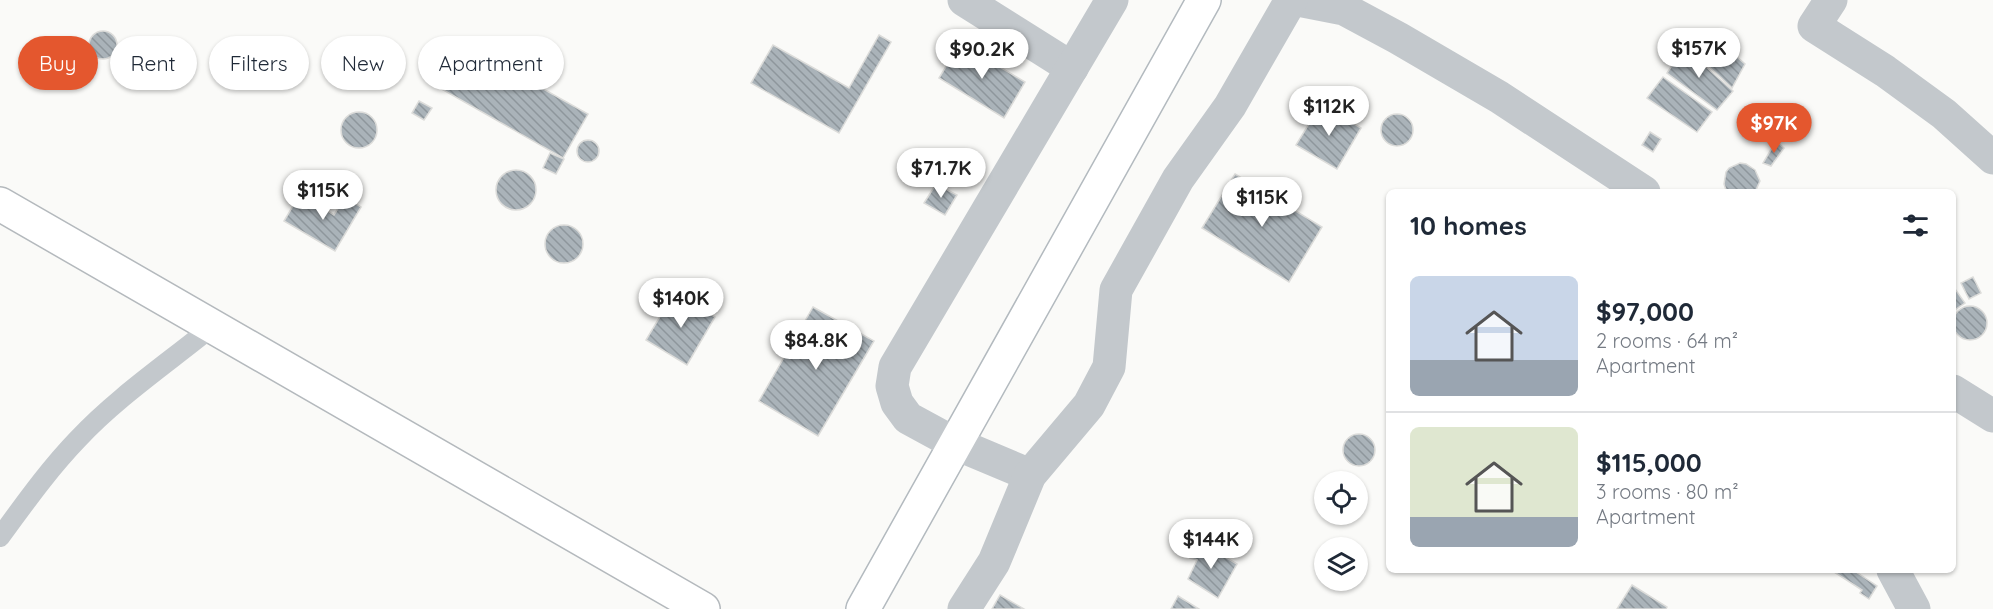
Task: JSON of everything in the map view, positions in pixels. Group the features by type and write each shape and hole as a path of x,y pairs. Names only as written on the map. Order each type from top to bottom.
{"main road":[{"path":"863,609 1204,0"},
{"path":"0,204 703,609"}],"street":[{"path":"964,0 1072,68"},
{"path":"1030,475 954,443 908,418 897,403 892,386 895,368 1112,0"},
{"path":"964,609 994,562 1030,475 1089,405 1109,367 1116,290 1178,179 1230,106 1292,0"},
{"path":"1298,0 1344,9 1398,38 1499,97 1639,189"},
{"path":"1830,0 1814,26 1885,71 1936,108 1993,158"},
{"path":"1956,393 1993,416"},
{"path":"1895,573 1914,609"}],"lane":[{"path":"0,537 46,475 79,438 110,409 213,326"}],"building":[{"path":"103,31 113,35 110,36 110,57 98,58 98,36 93,35"},
{"path":"879,35 891,42 839,133 751,83 773,45 849,88"},
{"path":"1715,38 1745,64 1732,88 1702,60"},
{"path":"960,43 1025,82 1004,118 939,78"},
{"path":"1684,47 1733,91 1717,110 1667,73"},
{"path":"1663,77 1712,112 1697,132 1647,98"},
{"path":"443,90 545,90 588,114 563,158"},
{"path":"419,101 432,108 424,120 412,113"},
{"path":"1321,104 1361,128 1337,169 1296,145"},
{"path":"359,112 372,117 377,130 372,143 359,148 346,143 341,130 346,117"},
{"path":"1397,114 1408,119 1413,130 1408,141 1397,146 1386,141 1381,130 1386,119"},
{"path":"1650,132 1661,139 1653,152 1642,145"},
{"path":"588,140 596,143 599,151 596,159 588,162 580,159 577,151 580,143"},
{"path":"1776,141 1784,148 1771,166 1763,163"},
{"path":"550,153 564,159 556,174 543,168"},
{"path":"1740,163 1755,170 1760,181 1756,189 1726,189 1724,184 1729,168"},
{"path":"516,170 524,171 530,176 535,182 535,198 530,204 524,209 516,210 508,209 502,204 497,198 496,190 497,182 502,176 508,171"},
{"path":"1235,174 1322,227 1289,282 1202,228"},
{"path":"936,184 957,195 945,215 924,203"},
{"path":"300,194 334,215 345,197 361,207 335,251 284,221"},
{"path":"564,225 578,230 583,244 578,258 564,263 550,258 545,244 550,230"},
{"path":"1973,277 1981,293 1969,299 1961,283"},
{"path":"1956,290 1965,303 1956,309"},
{"path":"674,293 715,317 687,365 646,340"},
{"path":"813,307 874,341 818,436 759,401"},
{"path":"1963,307 1977,307 1986,316 1986,330 1977,339 1963,339 1956,332 1956,314"},
{"path":"1359,434 1371,438 1375,450 1371,462 1359,466 1347,462 1343,450 1347,438"},
{"path":"1200,542 1237,564 1218,598 1188,579 1197,560 1190,558"},
{"path":"1836,573 1858,573 1877,586 1869,599 1860,593 1862,590"},
{"path":"1632,585 1667,607 1666,609 1617,609"},
{"path":"1000,595 1024,609 992,609"},
{"path":"1178,596 1199,609 1171,609"}]}
